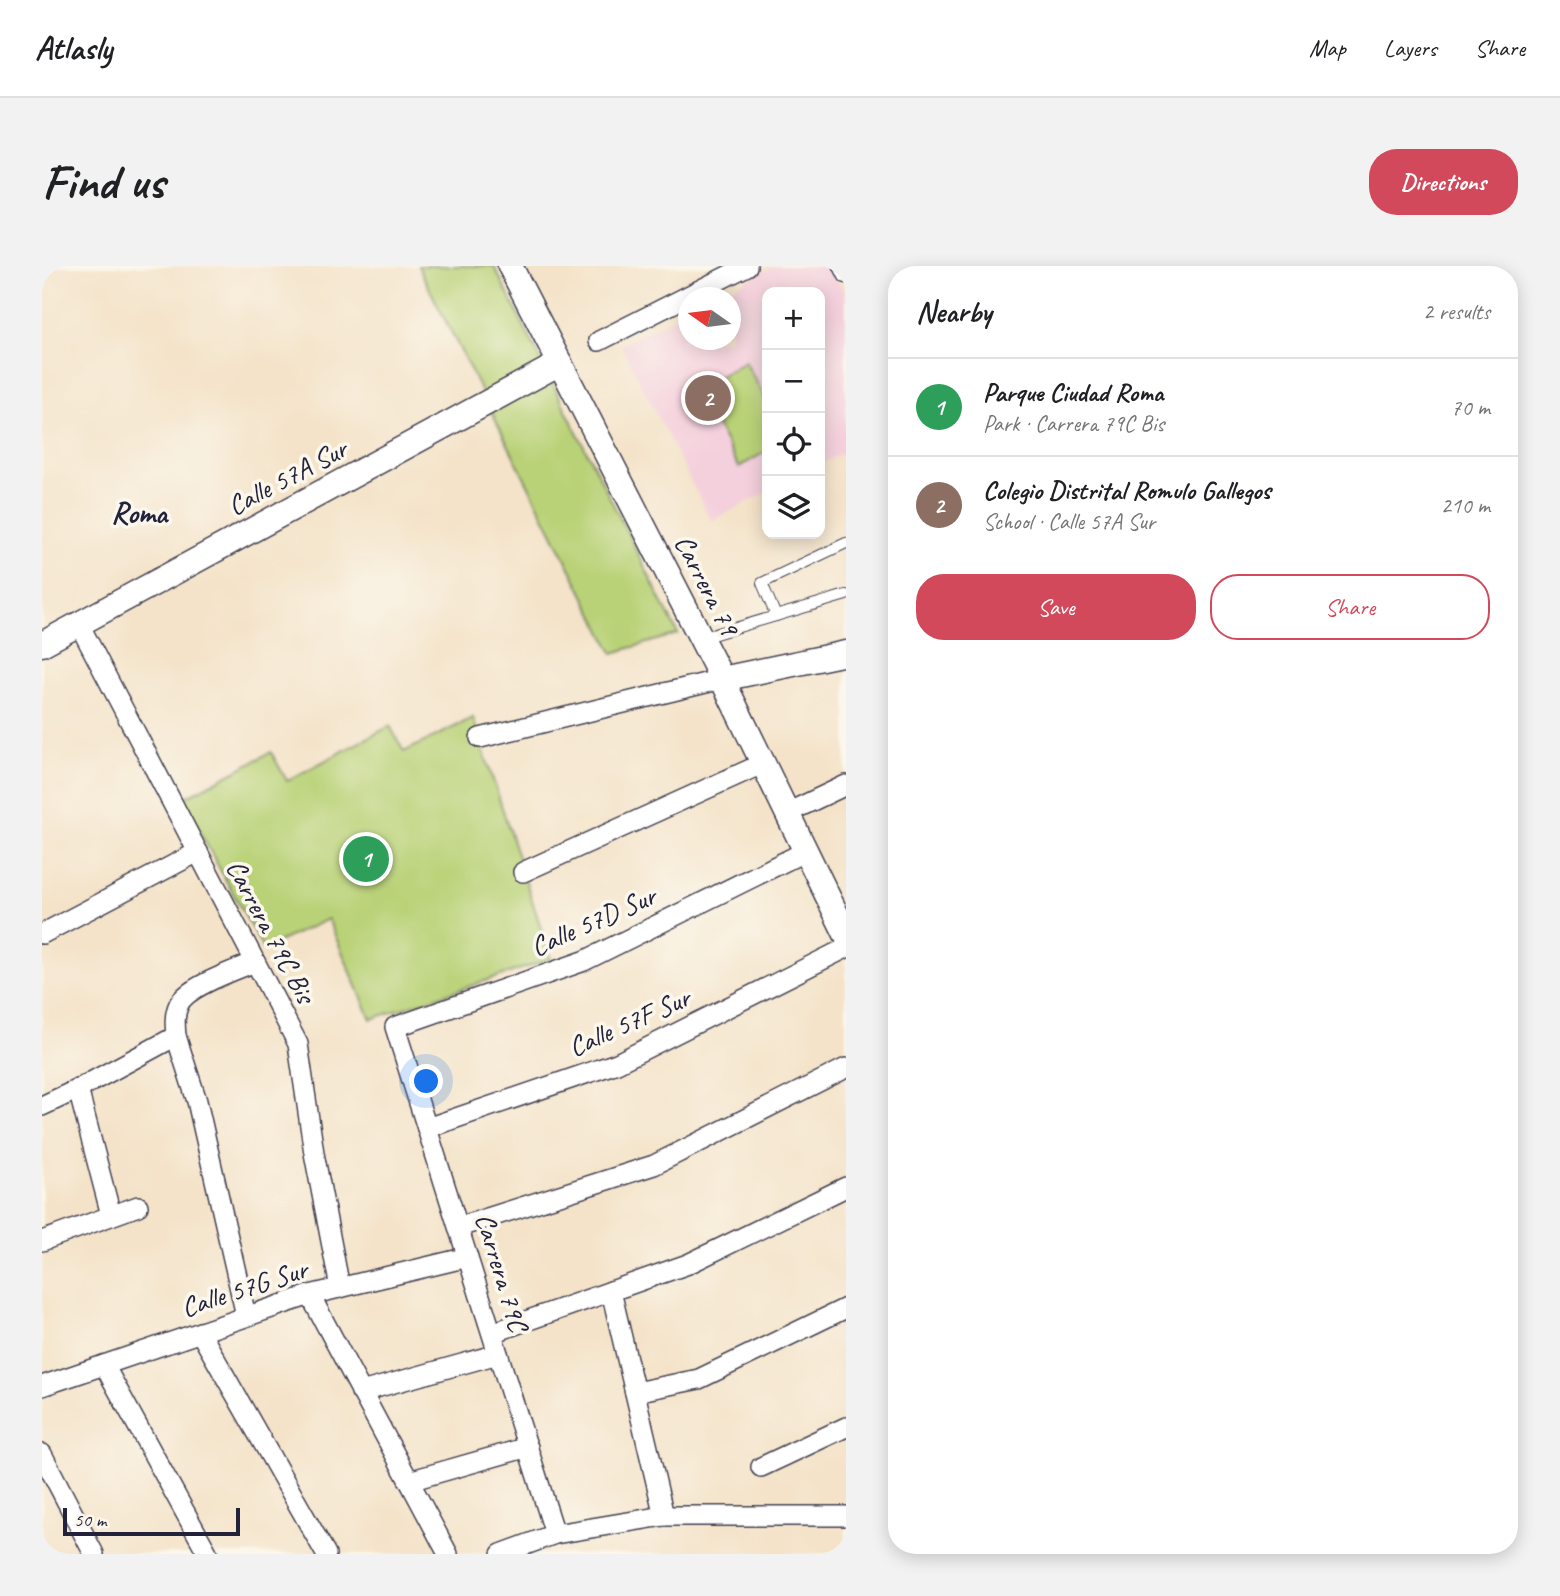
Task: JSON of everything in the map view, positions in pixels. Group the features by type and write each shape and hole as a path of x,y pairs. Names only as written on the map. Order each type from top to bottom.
{"street":[{"name":"Carrera 79","path":"510,266 722,679 806,851 840,909 846,934"},
{"path":"599,341 747,266"},
{"path":"841,266 846,276"},
{"name":"Calle 57A Sur","path":"42,644 560,363"},
{"name":"Carrera 79C Bis","path":"79,624 298,1044 313,1153 340,1288"},
{"path":"480,738 722,679 846,653"},
{"path":"523,872 764,763"},
{"path":"788,813 846,785"},
{"name":"Calle 57D Sur","path":"396,1027 584,961 806,851"},
{"path":"42,934 198,852"},
{"name":"Calle 57F Sur","path":"427,1128 617,1062 846,948"},
{"path":"246,1316 197,1101 176,1036 174,1021 178,1005 186,994 255,962"},
{"name":"Carrera 79C","path":"396,1027 555,1534"},
{"path":"42,1106 176,1036"},
{"path":"459,1227 654,1165 846,1068"},
{"path":"78,1089 111,1215"},
{"path":"492,1333 688,1264 846,1187"},
{"path":"42,1241 138,1206"},
{"name":"Calle 57G Sur","path":"42,1386 310,1295 468,1257"},
{"path":"611,1292 664,1516"},
{"path":"310,1295 448,1554"},
{"path":"635,1392 699,1379 846,1308"},
{"path":"200,1332 327,1554"},
{"path":"361,1392 498,1354"},
{"path":"104,1365 208,1554"},
{"path":"761,1467 846,1427"},
{"path":"409,1481 528,1447"},
{"path":"42,1454 94,1554"},
{"path":"501,1554 555,1534 664,1516 846,1516"}],"lane":[{"path":"775,616 762,583 846,543"},
{"path":"701,639 846,596"}],"shaded area":[{"path":"774,266 830,266 846,297 846,451 825,462 825,287 762,287 762,495 711,521 621,345 678,315 678,350 741,350 741,287 733,287"}],"green space":[{"path":"418,266 494,266 678,634 613,653"},
{"path":"745,362 762,392 762,454 739,467 697,389"},
{"path":"473,718 551,959 371,1019 328,919 263,949 182,799 271,752 287,781 390,726 404,752"}],"place":[{"name":"Colegio Distrital Romulo Gallegos","path":"708,398"},
{"name":"Parque Ciudad Roma","path":"366,859"}],"district":[{"name":"Roma","path":"139,513"}]}
